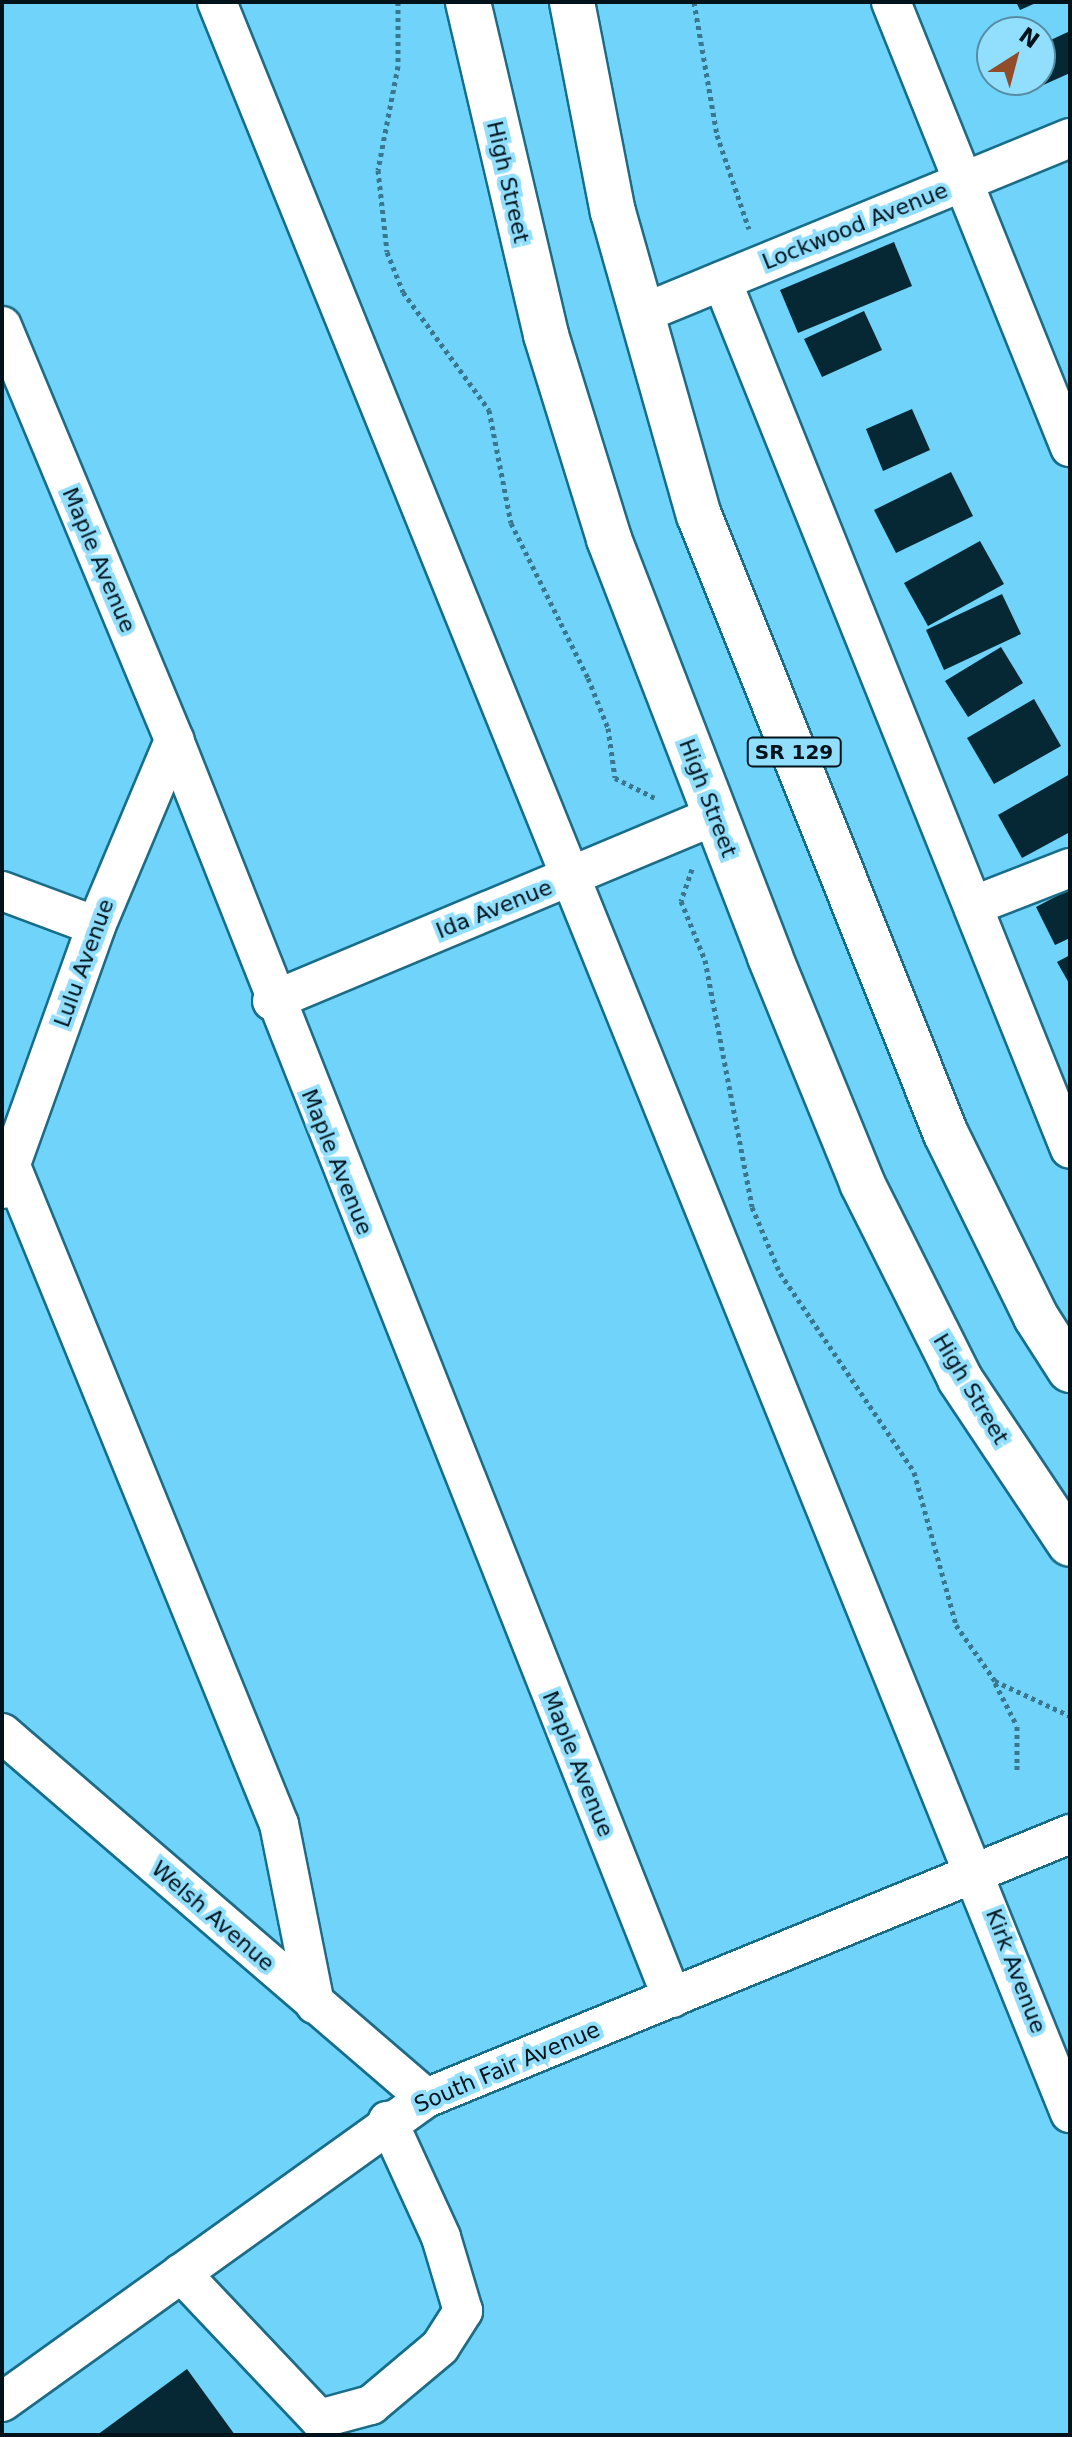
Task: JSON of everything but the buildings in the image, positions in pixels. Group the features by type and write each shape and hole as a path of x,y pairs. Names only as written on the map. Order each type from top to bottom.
{"highway":[{"name":"High Street","path":"468,2 546,335 609,539 715,816 862,1183 960,1379 1070,1544"},
{"name":"SR 129","path":"572,2 588,108 641,314 699,515 946,1134 1036,1317 1070,1370"}],"street":[{"name":"Kirk Avenue","path":"217,2 568,879 978,1873 1070,2113"},
{"path":"891,2 1070,447"},
{"name":"Lockwood Avenue","path":"641,314 1070,138"},
{"path":"722,281 975,905 1070,1149"},
{"name":"Maple Avenue","path":"4,341 174,740 272,1001 672,1998"},
{"name":"Lulu Avenue","path":"6,1178 96,926 174,740"},
{"name":"Ida Avenue","path":"272,1001 715,816"},
{"path":"975,905 1070,868"},
{"path":"2,891 96,926"},
{"path":"6,1178 279,1824 315,2004"},
{"name":"Welsh Avenue","path":"2,1733 426,2098"},
{"name":"South Fair Avenue","path":"2,2402 388,2121 426,2098 1070,1834"},
{"path":"181,2273 319,2419 371,2405 440,2347 463,2311 441,2237 388,2121"}],"path":[{"path":"398,2 398,66 378,170 387,252 403,292 489,410 511,523 588,678 608,728 615,778 668,804"},
{"path":"694,2 717,135 750,235"},
{"path":"693,864 681,901 705,960 752,1207 814,1333 914,1472 956,1625 995,1681 1017,1726 1017,1773"},
{"path":"995,1681 1070,1716"}]}
